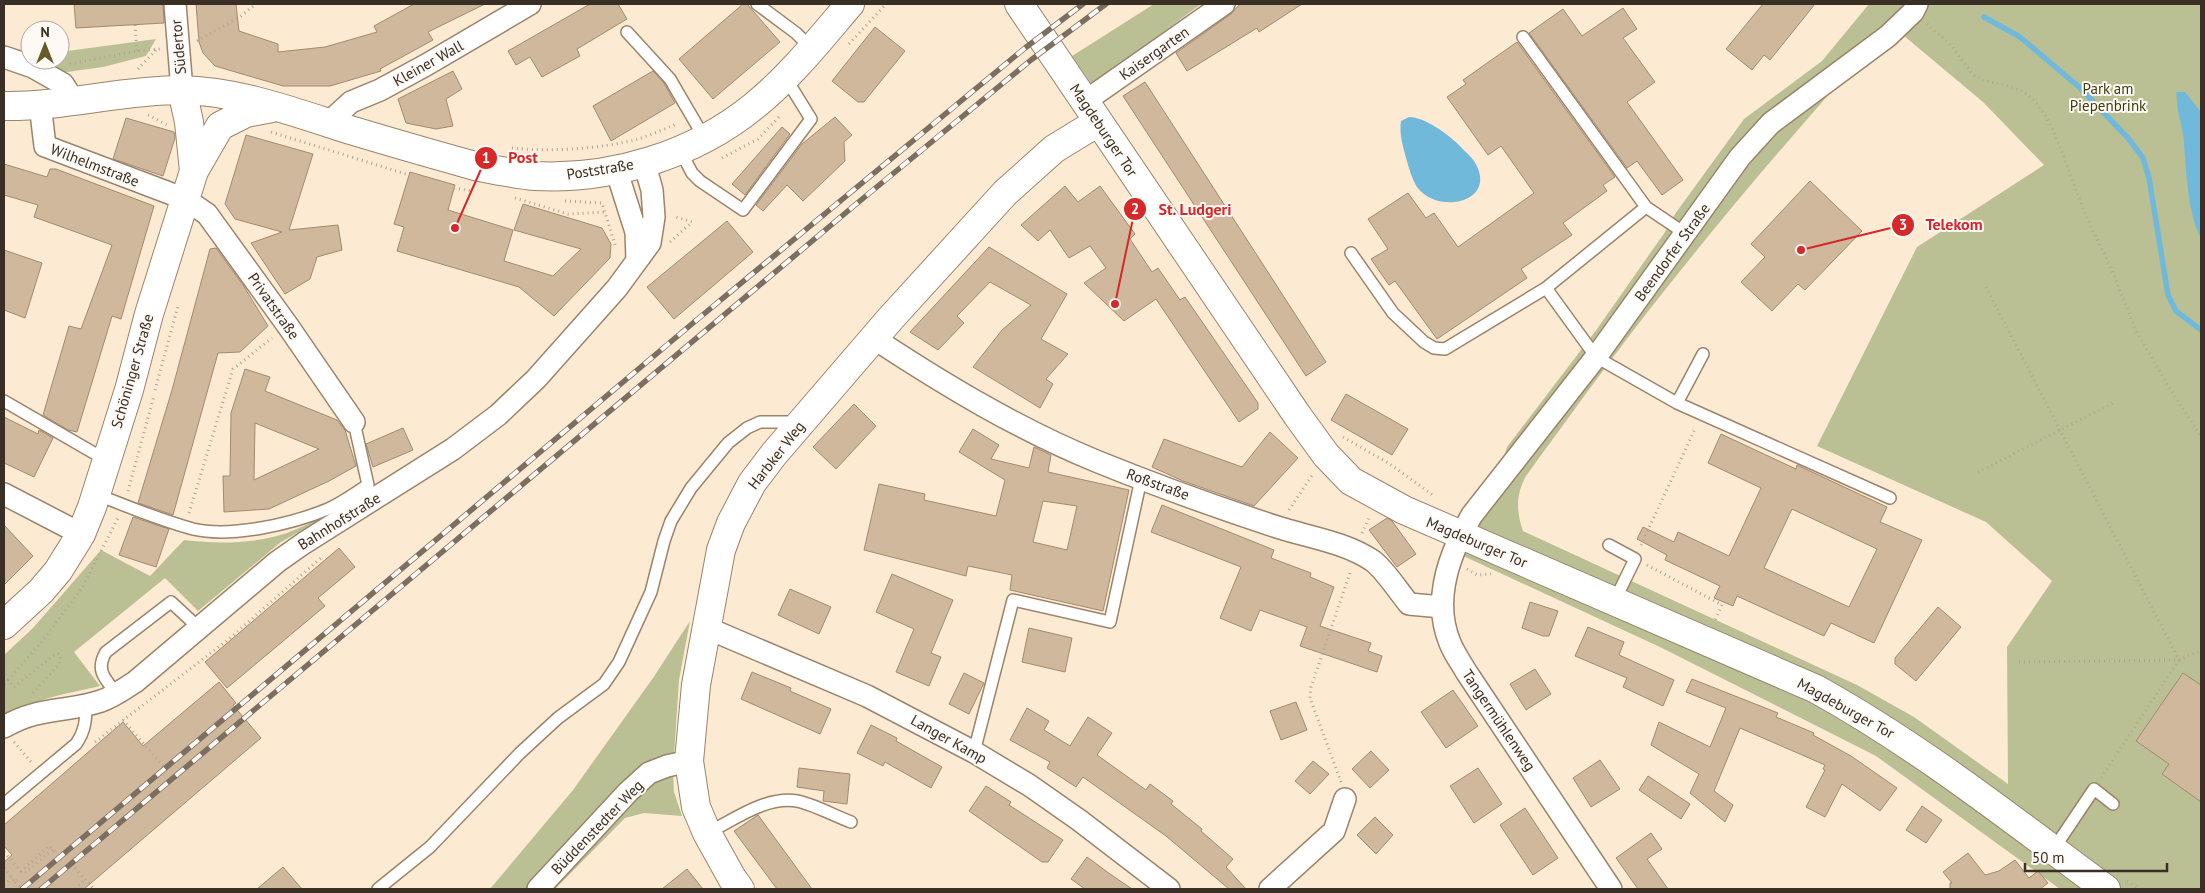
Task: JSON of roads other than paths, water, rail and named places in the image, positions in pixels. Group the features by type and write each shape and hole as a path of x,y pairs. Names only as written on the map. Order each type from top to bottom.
{"main road":[{"name":"Poststraße","path":"182,90 213,93 269,118 328,123 394,143 509,173 560,176 583,175 644,162 680,150 698,129 754,106 812,49 850,4"},
{"name":"Magdeburger Tor","path":"1019,4 1091,112 1333,445 1350,481 1380,498 1816,689 1862,714 1937,765 2053,850 2115,884"},
{"path":"4,106 74,101 141,92 182,90"},
{"name":"Schöninger Straße","path":"4,625 41,591 58,571 81,534 96,494 129,390 149,314 194,171 189,122 182,90"},
{"name":"Harbker Weg","path":"740,889 707,834 696,807 689,761 696,685 721,550 731,523 752,483 800,422 1005,193 1054,149 1091,112"},
{"path":"194,171 220,126 246,113 269,118"}],"street":[{"name":"Südertor","path":"175,4 182,90"},
{"name":"Kleiner Wall","path":"328,123 351,102 380,90 426,65 530,4"},
{"name":"Kaisergarten","path":"1091,112 1224,4"},
{"name":"Beendorfer Straße","path":"1461,534 1472,515 1596,357 1740,157 1771,123 1888,36 1915,8"},
{"path":"4,57 32,67 63,84 74,101"},
{"name":"Wilhelmstraße","path":"40,104 45,146 185,199"},
{"name":"Bahnhofstraße","path":"8,733 19,718 33,713 86,705 102,701 117,694 135,682 277,562 304,542 453,449 498,415 536,379 617,288 628,256 650,243 654,217 652,190 644,162"},
{"path":"616,169 636,232 628,256"},
{"name":"Privatstraße","path":"185,199 207,214 288,326 354,422"},
{"name":"Roßstraße","path":"875,339 944,384 1020,426 1094,460 1141,478 1366,557 1409,604 1442,607"},
{"path":"4,494 81,534"},
{"name":"Tangermühlenweg","path":"1461,534 1444,584 1442,607 1450,643 1467,673 1611,889"},
{"name":"Langer Kamp","path":"707,628 867,696 974,752 1029,785 1079,820 1170,889"},
{"name":"Büddenstedter Weg","path":"538,889 628,792 649,773 667,766 689,761"},
{"path":"1270,889 1334,831 1345,799"}],"lane":[{"path":"757,4 796,33 812,49"},
{"path":"627,32 670,79 698,129"},
{"path":"1523,37 1646,207 1686,234"},
{"path":"680,150 692,173 700,182 743,210 811,119 785,77"},
{"path":"1350,253 1393,313 1434,348 1445,349 1546,288 1646,207"},
{"path":"1546,288 1596,357 1677,403 1890,498"},
{"path":"1677,403 1703,354"},
{"path":"4,402 106,460"},
{"path":"96,494 155,517 195,529 234,532 279,524 329,509 368,485 354,422"},
{"path":"378,889 430,848 520,753 558,718 604,684 619,662 651,592 664,541 671,522 691,488 728,443 746,428 760,422 800,422"},
{"path":"974,752 1013,600 1110,622 1141,478"},
{"path":"1609,545 1635,559 1615,600"},
{"path":"117,694 101,670 100,662 106,652 171,602 199,628"},
{"path":"4,804 76,744 83,734 86,720 86,705"},
{"path":"2053,850 2094,789 2113,804"},
{"path":"707,834 758,807 782,801 798,801 851,822"}],"water":[{"path":"2176,92 2185,92 2201,112 2201,239 2190,205 2183,136"},
{"path":"1409,117 1422,120 1435,127 1458,144 1474,161 1480,175 1479,186 1473,195 1463,200 1451,202 1438,201 1427,196 1417,187 1408,166 1401,135 1401,121"}],"waterway":[{"path":"1984,17 2020,37 2079,87 2128,138 2143,158 2149,178 2168,295 2176,311 2201,330"}],"railway":[{"path":"22,889 693,323 1025,48 1083,4"},
{"path":"41,889 855,205 1031,60 1106,4"}],"place":[{"name":"Post","path":"455,228"},
{"name":"Telekom","path":"1801,250"},
{"name":"St. Ludgeri","path":"1115,304"}],"park label":[{"name":"Park am Piepenbrink","path":"2108,96"}]}
